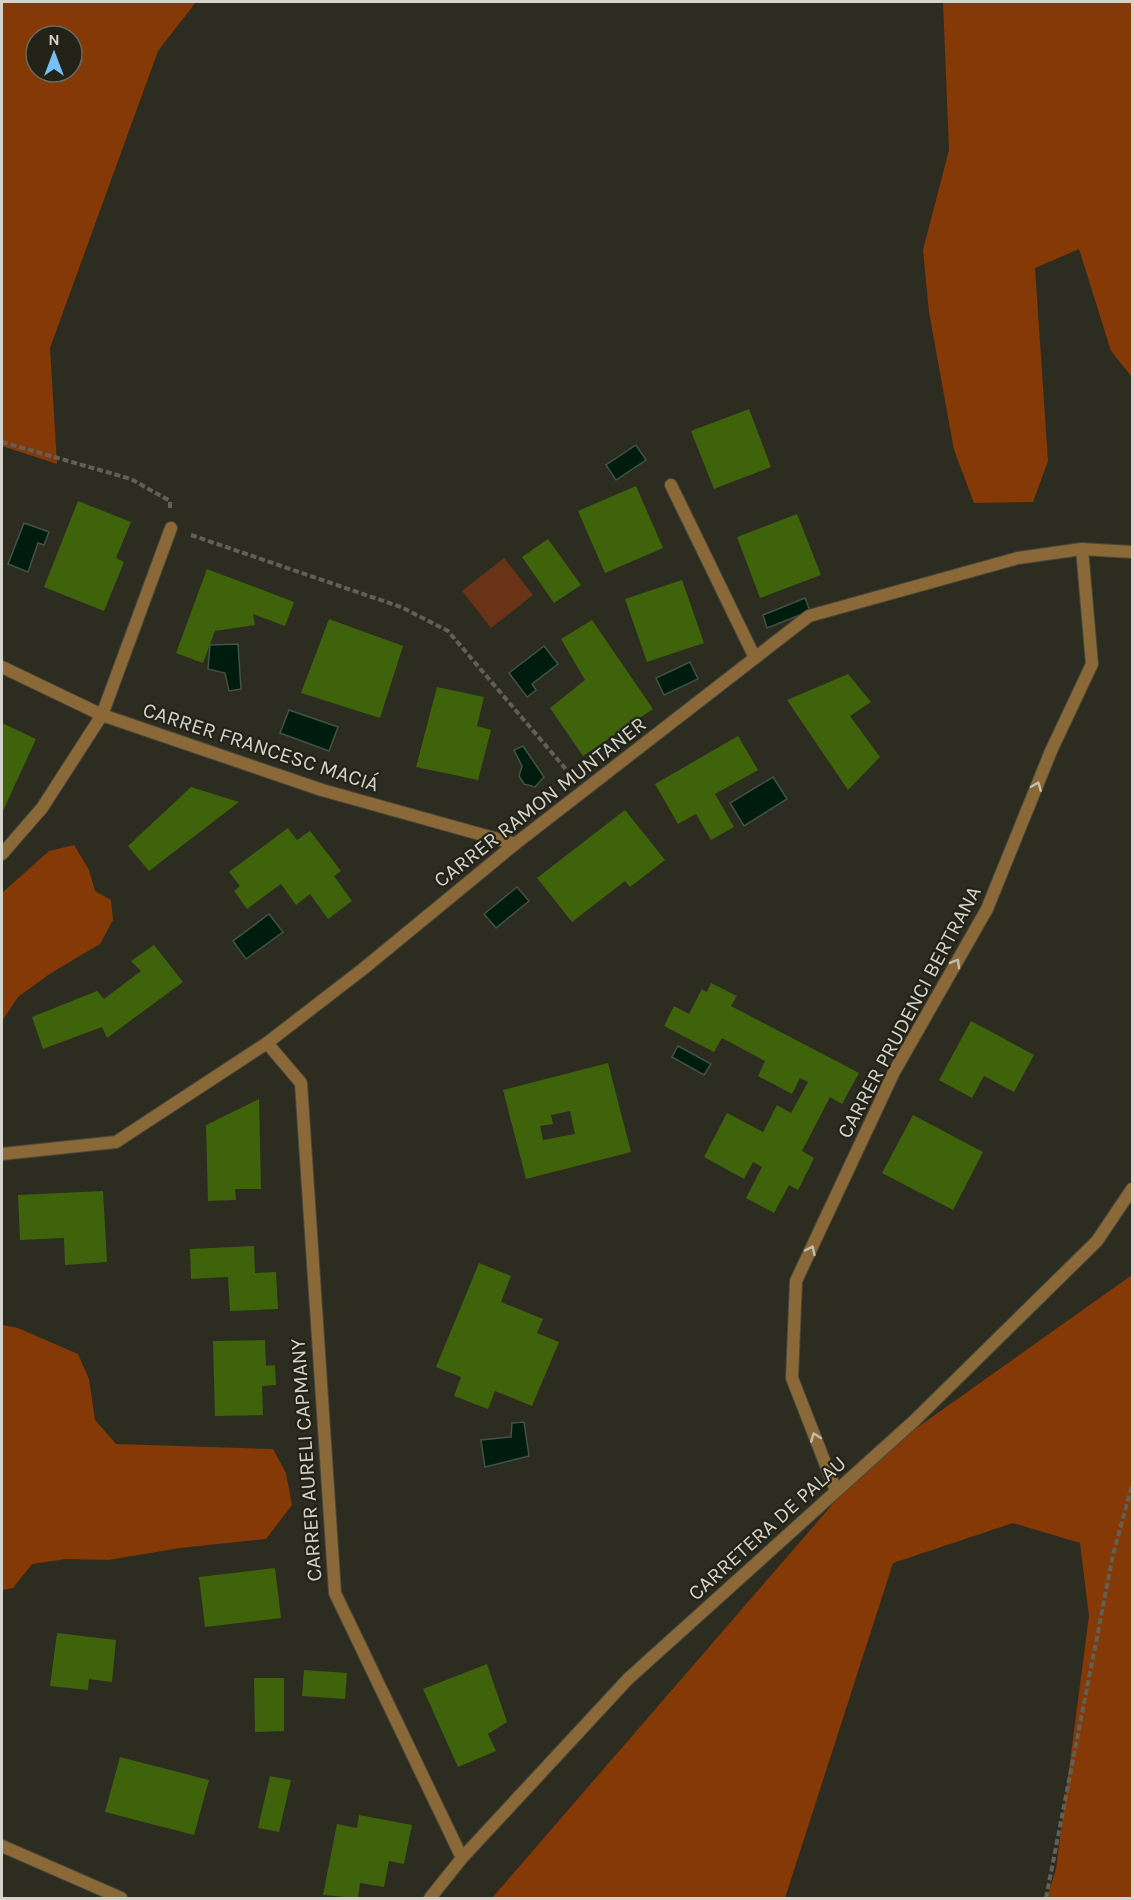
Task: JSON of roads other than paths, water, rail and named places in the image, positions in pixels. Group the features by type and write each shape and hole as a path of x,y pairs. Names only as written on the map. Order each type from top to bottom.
{"street":[{"path":"671,485 755,658"},
{"path":"2,855 42,808 102,715 171,528"},
{"name":"CARRER RAMON MUNTANER","path":"2,1154 116,1142 267,1043 363,969 515,844 809,616 1018,558 1082,549 1132,552"},
{"name":"CARRER PRUDENCI BERTRANA","path":"836,1491 792,1378 796,1281 894,1072 987,909 1051,751 1092,664 1082,549"},
{"name":"CARRER FRANCESC MACIÁ","path":"2,667 102,715 322,790 515,844"},
{"name":"CARRER AURELI CAPMANY","path":"267,1043 300,1083 335,1593 427,1791 462,1858"},
{"name":"CARRETERA DE PALAU","path":"430,1899 462,1858 628,1679 914,1421 1097,1241 1132,1189"},
{"path":"2,1846 121,1899"}]}
